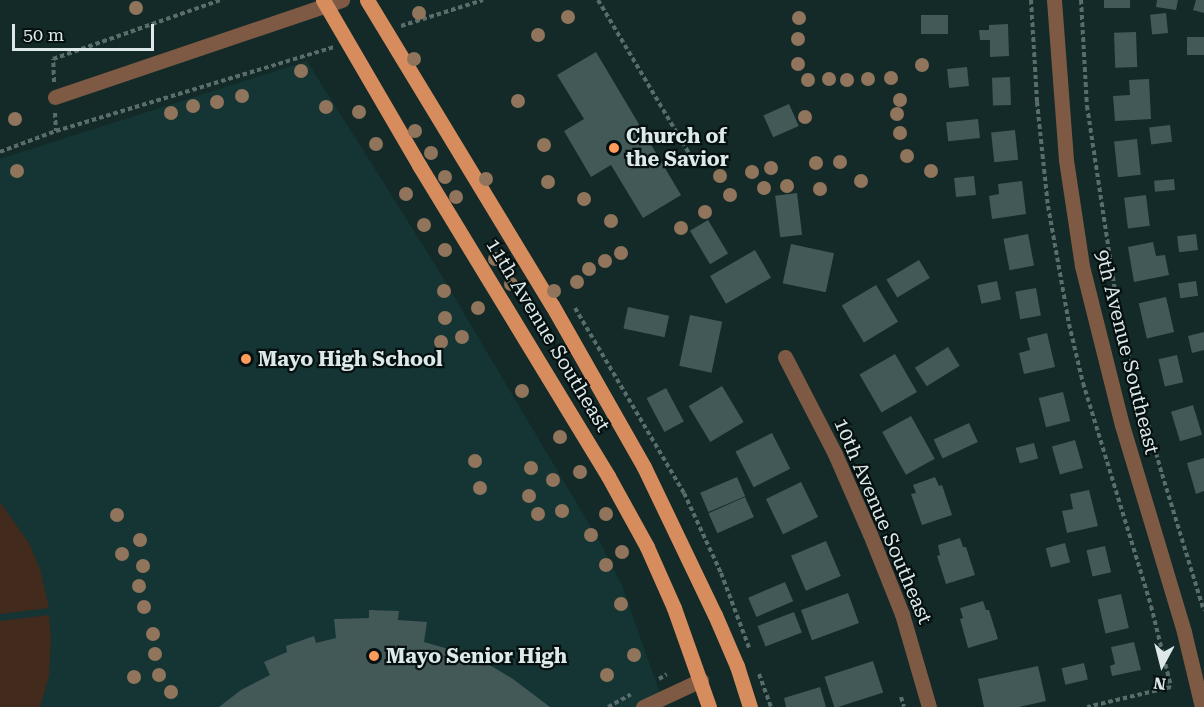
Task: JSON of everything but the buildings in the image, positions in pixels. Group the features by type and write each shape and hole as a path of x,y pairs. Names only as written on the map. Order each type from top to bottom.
{"main road":[{"name":"11th Avenue Southeast","path":"367,0 552,305 644,467 722,632 750,707"},
{"name":"11th Avenue Southeast","path":"324,3 608,476 647,546 674,608 709,707"}],"street":[{"path":"55,97 324,3 342,0"},
{"name":"9th Avenue Southeast","path":"1054,0 1066,160 1082,266 1119,414 1184,632 1202,707"},
{"name":"10th Avenue Southeast","path":"785,357 835,454 870,534 902,614 929,707"},
{"path":"643,707 701,680"}],"path":[{"path":"53,59 221,0"},
{"path":"402,26 483,0"},
{"path":"598,0 693,159"},
{"path":"1081,0 1087,106 1120,323 1162,474 1204,611"},
{"path":"0,152 56,131 312,54"},
{"path":"1087,707 1171,687"},
{"path":"901,697 904,707"}],"shaded area":[{"name":"Mayo High School","path":"307,61 434,263 601,544 621,583 665,707 0,707 0,159"},
{"path":"0,502 29,543 40,569 49,608 0,614"},
{"path":"49,615 51,639 49,676 40,707 0,707 0,621"}],"place":[{"name":"Church of the Savior","path":"614,148"},
{"name":"Mayo High School","path":"246,359"},
{"name":"Mayo Senior High","path":"374,656"}]}
